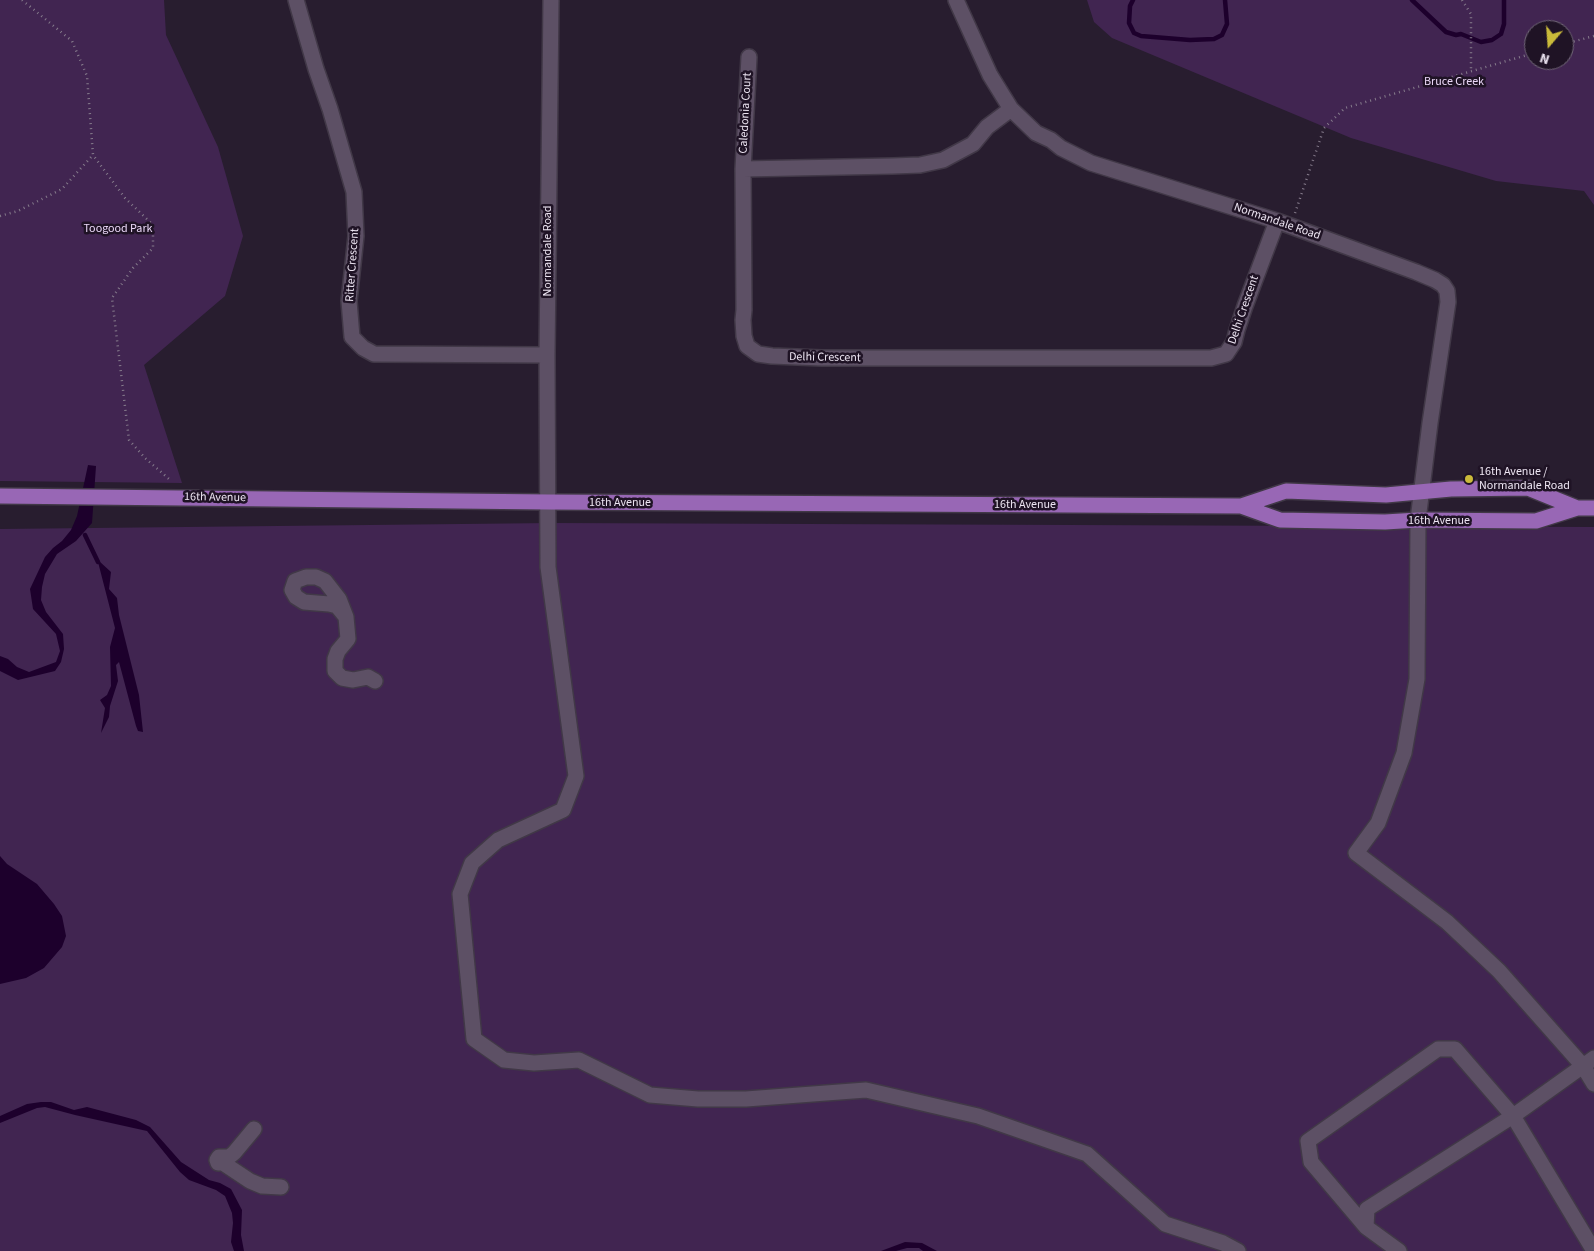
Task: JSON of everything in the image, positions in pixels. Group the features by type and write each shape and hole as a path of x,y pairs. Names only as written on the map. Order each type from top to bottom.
{"main road":[{"name":"16th Avenue","path":"0,496 548,502 1241,506 1286,491 1386,495 1451,489 1528,488 1578,508"},
{"name":"16th Avenue","path":"1241,506 1280,520 1385,522 1418,520 1536,521 1578,508 1594,508"}],"street":[{"name":"Ritter Crescent","path":"296,0 354,192 356,236 349,301 352,338 363,348 374,354 547,355"},
{"name":"Normandale Road","path":"551,0 547,355 548,567 576,776 563,810 498,840 472,863 460,894 474,1039 504,1060 534,1063 579,1060 650,1095 698,1099 746,1099 866,1090 978,1116 1088,1154 1165,1224 1223,1243 1238,1251"},
{"name":"Normandale Road","path":"956,0 990,75 1011,109 1036,133 1091,163 1284,224 1416,272 1435,280 1443,285 1447,291 1448,302 1418,520 1416,679 1404,753 1378,823 1356,853 1447,922 1499,971 1589,1062"},
{"name":"Caledonia Court","path":"743,169 749,57"},
{"path":"743,169 920,165 943,160 973,144 987,127 1011,109"},
{"name":"Delhi Crescent","path":"743,169 744,336 747,346 758,354 772,356 899,359 1212,358 1226,354 1234,342 1242,314 1284,224"},
{"path":"346,617 348,639 338,651 335,659 335,671 342,678 353,680 368,677 375,680"},
{"path":"1400,1251 1366,1227 1311,1162 1308,1141 1438,1049 1455,1049 1512,1116 1594,1251"},
{"path":"1366,1227 1367,1209 1512,1116 1589,1062 1594,1084"},
{"path":"254,1129 234,1153 229,1157 220,1157 217,1160 218,1163 223,1163 250,1182 262,1186 281,1187"}],"path":[{"path":"22,0 72,41 87,76 93,155 125,198 153,225 153,248 133,268 112,298 129,440 145,458 169,479"},
{"path":"1462,0 1471,14 1471,71"},
{"path":"1574,41 1594,36"},
{"path":"1284,224 1324,128 1345,108 1524,56"},
{"path":"0,216 18,211 62,189 93,155"}],"green space":[{"name":"Toogood Park","path":"0,0 164,0 166,35 218,147 243,236 225,296 144,365 182,483 0,481"},
{"name":"Bruce Creek","path":"1087,0 1594,0 1594,205 1584,191 1496,181 1351,138 1112,38 1094,22"},
{"path":"553,523 1594,527 1594,1251 0,1251 0,529"}],"shaded area":[{"path":"88,465 96,466 92,523 76,541 57,554 45,574 42,587 41,600 46,612 63,634 64,649 61,662 55,671 18,680 0,671 0,656 29,672 56,662 60,651 56,634 33,609 30,589 45,557 71,530 77,516"},
{"path":"99,561 111,572 109,589 117,598 119,615 139,695 143,732 138,731 136,726 119,662 116,665 118,681 110,706 109,717 101,733 105,708 100,700 107,695 111,686 110,647 115,628"},
{"path":"0,856 7,864 37,884 54,904 62,916 66,936 62,947 44,968 26,978 0,984"},
{"path":"51,1102 74,1110 87,1107 136,1120 150,1127 181,1162 209,1180 231,1189 242,1210 241,1235 244,1251 234,1251 231,1242 232,1213 225,1196 216,1190 189,1180 180,1172 147,1131 45,1107 37,1108 0,1123 0,1116 27,1104"},
{"path":"905,1242 922,1243 937,1251 907,1248 896,1251 881,1251"}],"waterway":[{"path":"1133,0 1130,6 1129,23 1134,33 1141,36 1190,40 1214,39 1222,35 1227,24 1225,0"},
{"path":"1412,0 1446,32 1456,35 1461,34 1481,42 1492,40 1501,34 1504,24 1504,0"},
{"path":"85,535 98,562"}],"place":[{"name":"16th Avenue / Normandale Road","path":"1469,479"}]}
